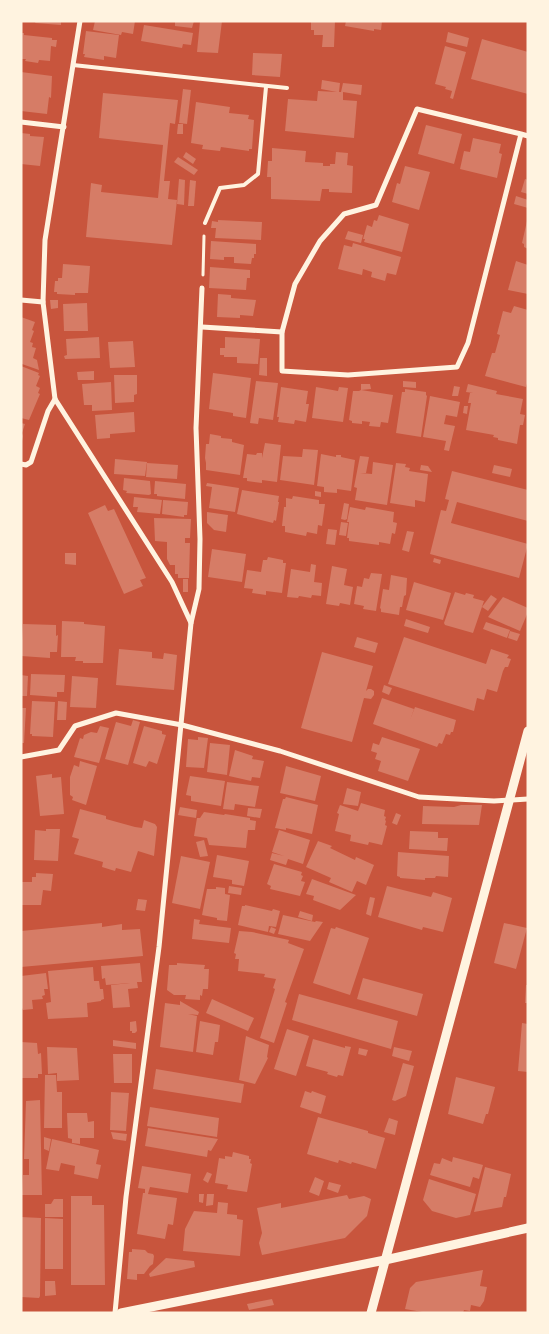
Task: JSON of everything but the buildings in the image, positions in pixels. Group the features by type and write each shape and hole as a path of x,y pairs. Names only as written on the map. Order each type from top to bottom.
{"street":[{"path":"80,21 45,240 43,302 55,399 172,582 191,623"},
{"path":"521,134 468,343 457,367 348,375 282,370 282,332 295,284 320,241 344,214 376,205 417,109 521,134 528,136"},
{"path":"21,122 64,127"},
{"path":"114,1313 126,1198 160,937 191,623 199,590 200,538 196,428 202,327 202,288"},
{"path":"21,300 43,302"},
{"path":"202,327 282,332"},
{"path":"21,464 26,465 31,462 48,411 55,399"},
{"path":"21,757 59,750 75,726 116,713 182,725 280,751 419,798 494,801 528,799"},
{"path":"371,1313 528,731"},
{"path":"121,1313 385,1260 528,1228"}],"lane":[{"path":"73,65 287,88"},
{"path":"205,223 220,188 244,184 258,174 266,87"}],"path":[{"path":"202,288 205,223"}]}
